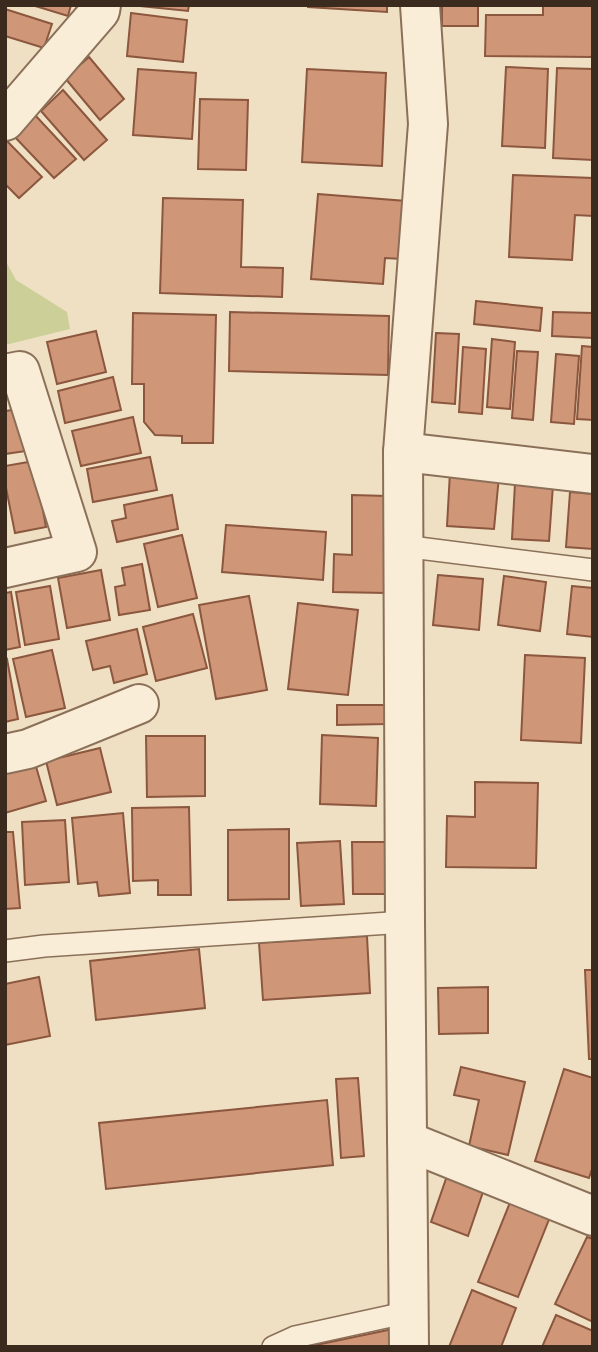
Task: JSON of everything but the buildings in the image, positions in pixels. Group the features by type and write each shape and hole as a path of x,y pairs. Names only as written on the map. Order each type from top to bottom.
{"street":[{"path":"5,121 100,12 101,5"},
{"path":"409,1330 403,452 428,124 420,5"},
{"path":"5,374 20,371 77,552 5,568"},
{"path":"403,452 593,474"},
{"path":"5,754 28,749 139,704"},
{"path":"407,1141 593,1216"}],"lane":[{"path":"404,546 593,570"},
{"path":"5,951 44,946 405,922"},
{"path":"273,1347 295,1337 409,1330"}],"green space":[{"path":"5,260 16,280 67,312 70,329 5,345"}]}
